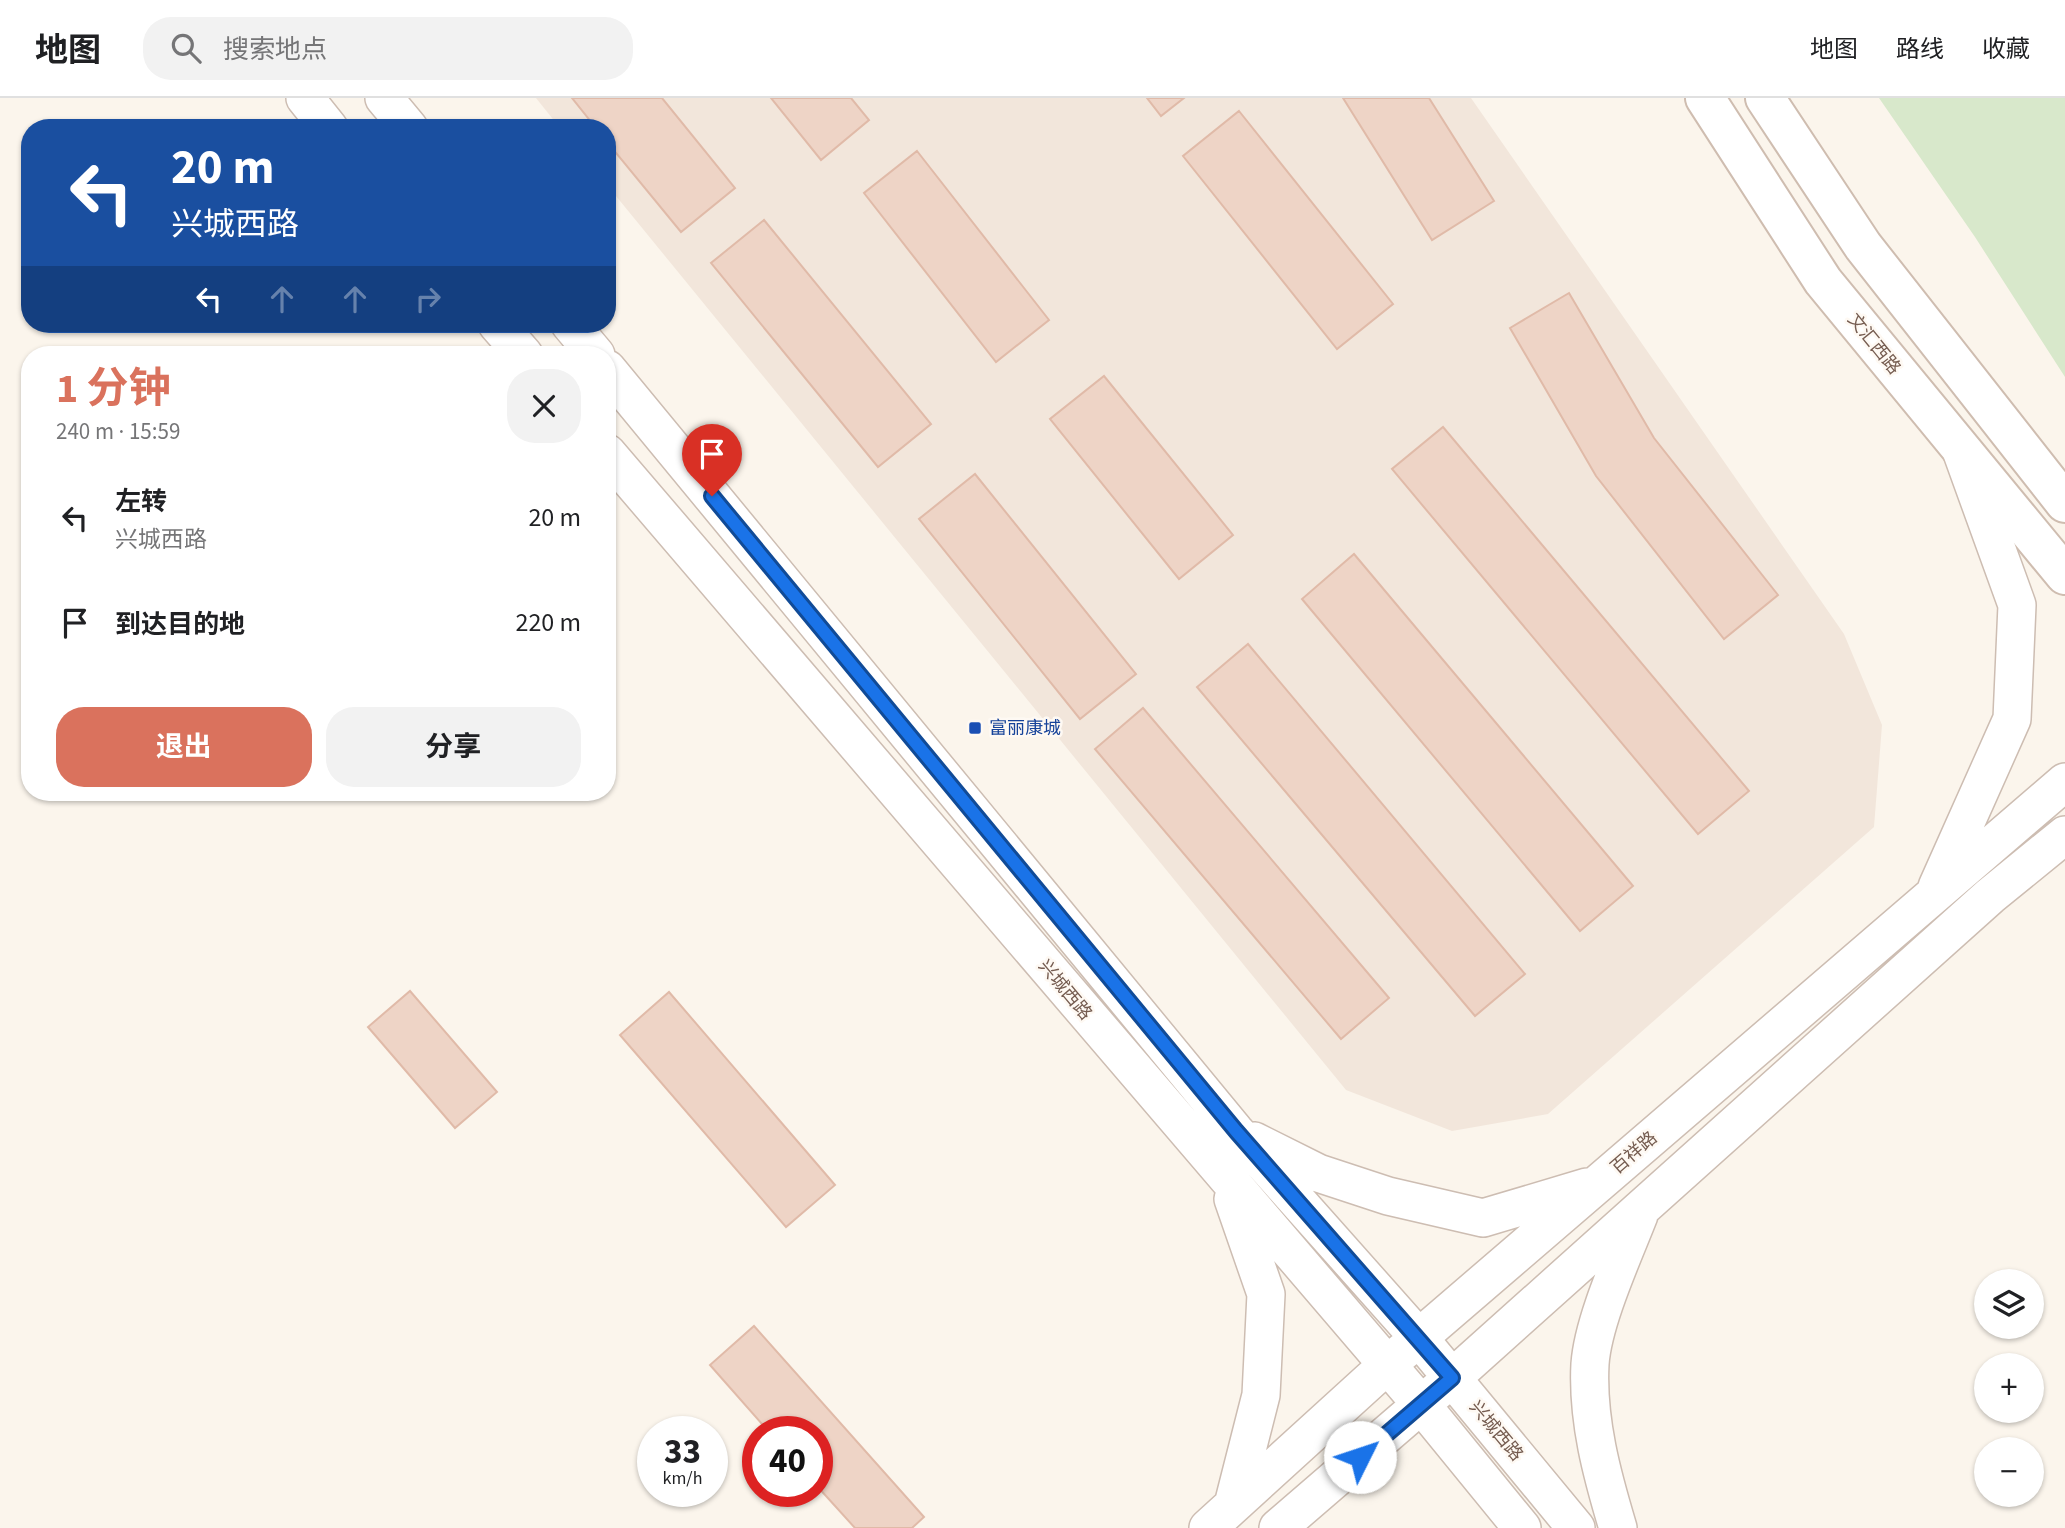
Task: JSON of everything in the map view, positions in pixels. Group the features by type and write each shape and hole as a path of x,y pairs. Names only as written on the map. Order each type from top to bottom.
{"main road":[{"name":"文汇西路","path":"1705,98 1823,281 2065,575"},
{"path":"1765,98 1863,246 2065,503"}],"street":[{"path":"306,98 323,119"},
{"path":"384,98 402,119"},
{"name":"兴城西路","path":"616,380 1236,1131 1419,1338 1576,1528"},
{"path":"2022,448 2065,467"},
{"path":"1933,896 2012,719 2017,606 1960,449"},
{"name":"兴城西路","path":"616,464 1420,1403 1522,1528"},
{"name":"百祥路","path":"1220,1517 1386,1366 2065,782"},
{"path":"1278,1528 1452,1378 1990,896 2065,835"},
{"path":"1990,896 2065,859"},
{"path":"1236,1131 1318,1173 1388,1196 1483,1218 1598,1184"},
{"path":"1220,1517 1261,1395 1266,1294 1226,1179"},
{"path":"1618,1528 1596,1456 1590,1363 1608,1293 1642,1208"}],"shaded area":[{"name":"富丽康城","path":"536,98 1471,98 1844,634 1882,725 1874,827 1548,1114 1452,1131 1346,1090 616,196 616,119 553,119"}],"green space":[{"path":"1879,98 2065,98 2065,377 1975,237"}],"building":[{"path":"572,98 662,98 735,188 681,232 616,153 616,119 589,119"},
{"path":"771,98 851,98 869,120 821,160"},
{"path":"1147,98 1184,98 1161,116"},
{"path":"1343,98 1429,98 1494,201 1432,240"},
{"path":"1239,111 1393,304 1337,349 1183,156"},
{"path":"917,151 1049,320 996,362 864,193"},
{"path":"764,220 931,424 878,467 711,263"},
{"path":"1569,293 1654,438 1778,595 1724,639 1596,476 1510,328"},
{"path":"1104,376 1233,535 1179,579 1050,419"},
{"path":"1443,427 1749,791 1698,834 1392,469"},
{"path":"975,474 1136,674 1080,719 919,519"},
{"path":"1354,554 1633,886 1580,931 1302,599"},
{"path":"1248,644 1525,974 1475,1016 1197,687"},
{"path":"1143,708 1389,998 1341,1039 1095,749"},
{"path":"410,991 497,1092 455,1128 368,1027"},
{"path":"669,992 835,1185 786,1227 620,1035"},
{"path":"754,1326 924,1517 912,1528 855,1528 833,1504 833,1416 755,1416 710,1365"}],"place":[{"name":"富丽康城","path":"975,728"}],"route":[{"path":"712,496 1236,1131 1452,1378 1360,1457"}]}
